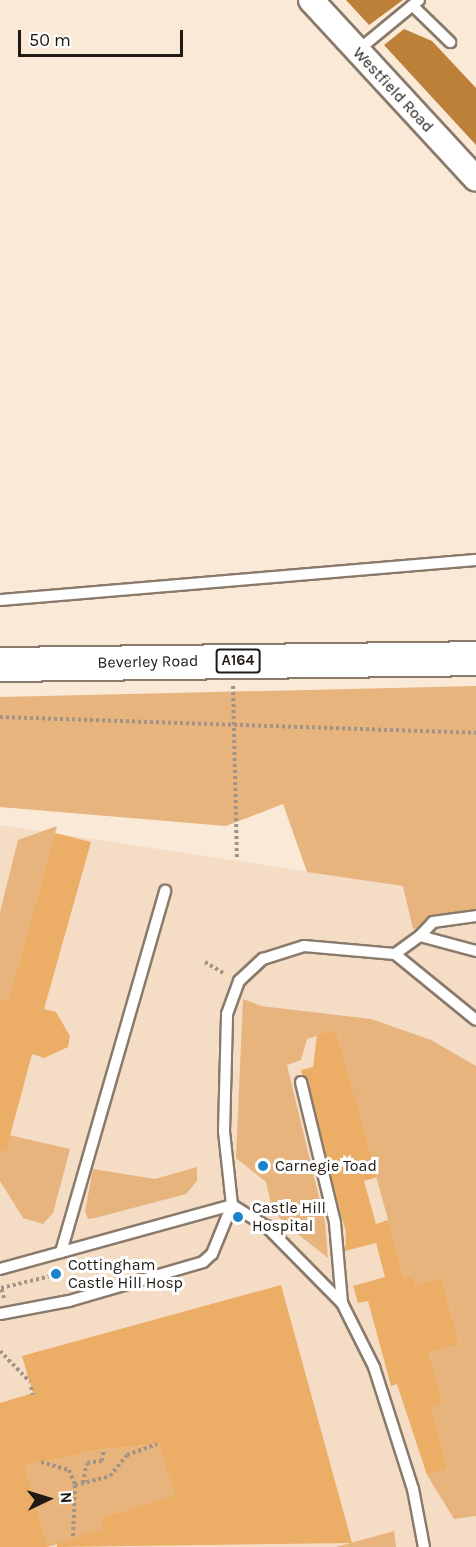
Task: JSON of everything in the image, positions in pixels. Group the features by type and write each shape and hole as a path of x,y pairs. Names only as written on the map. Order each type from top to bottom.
{"highway":[{"name":"Beverley Road","path":"0,664 476,657"}],"street":[{"name":"Westfield Road","path":"311,0 476,179"}],"lane":[{"path":"357,51 416,3 450,42"},
{"path":"0,600 476,560"},
{"path":"61,1252 165,891"},
{"path":"395,954 420,936 433,922 476,915"},
{"path":"420,936 476,951"},
{"path":"0,1314 69,1301 203,1262 232,1206 223,1083 227,1014 239,981 263,959 304,946 395,954 476,1020"},
{"path":"301,1082 335,1223 342,1303"},
{"path":"0,1269 232,1206 266,1226 342,1303 374,1367 413,1489 424,1547"}],"path":[{"path":"232,661 237,856"},
{"path":"0,717 476,733"},
{"path":"205,962 239,981"},
{"path":"0,1299 2,1288 51,1276"},
{"path":"0,1351 30,1385 33,1395"},
{"path":"75,1485 110,1476 127,1455 156,1444"},
{"path":"82,1483 87,1463 102,1461 104,1449"},
{"path":"41,1462 69,1470 75,1485 73,1538"}],"shaded area":[{"path":"346,0 403,0 369,25"},
{"path":"404,29 432,41 476,88 476,145 384,45"},
{"path":"476,686 476,919 413,929 403,886 307,872 283,804 226,826 0,807 0,697"},
{"name":"Castle Hill Hospital","path":"0,825 403,886 476,875 476,1547 0,1547"},
{"path":"57,826 8,1001 0,998 0,912 18,840"},
{"path":"243,999 261,1006 371,1019 431,1040 476,1066 476,1516 454,1519 427,1475 448,1469 430,1408 443,1404 429,1353 459,1344 442,1278 416,1285 413,1276 404,1278 336,1030 307,1039 301,1060 287,1065 325,1222 328,1258 284,1223 272,1208 266,1182 236,1158"},
{"path":"0,1133 70,1149 53,1213 43,1224 23,1218 0,1181"},
{"path":"197,1167 197,1181 186,1194 88,1219 85,1211 93,1169 155,1179"},
{"path":"159,1444 180,1494 100,1518 103,1529 48,1547 25,1466 104,1449"},
{"path":"394,1531 396,1547 336,1547"}],"building":[{"path":"55,833 91,842 44,1009 56,1012 70,1036 68,1047 44,1058 32,1054 6,1151 0,1150 0,998 8,1001"},
{"path":"336,1030 377,1177 364,1181 376,1224 388,1220 404,1278 413,1276 416,1285 442,1278 459,1344 429,1353 443,1404 431,1408 448,1469 427,1475 397,1384 391,1386 368,1301 358,1303 353,1286 385,1277 376,1243 345,1251 346,1232 301,1070 313,1067 317,1035"},
{"path":"281,1285 352,1543 57,1547 57,1543 103,1529 100,1518 175,1495 159,1444 104,1449 25,1466 48,1547 0,1547 0,1403 33,1393 22,1356"}],"place":[{"name":"Carnegie Toad","path":"263,1166"},
{"name":"Castle Hill Hospital","path":"238,1217"},
{"name":"Cottingham Castle Hill Hosp","path":"56,1274"}]}
